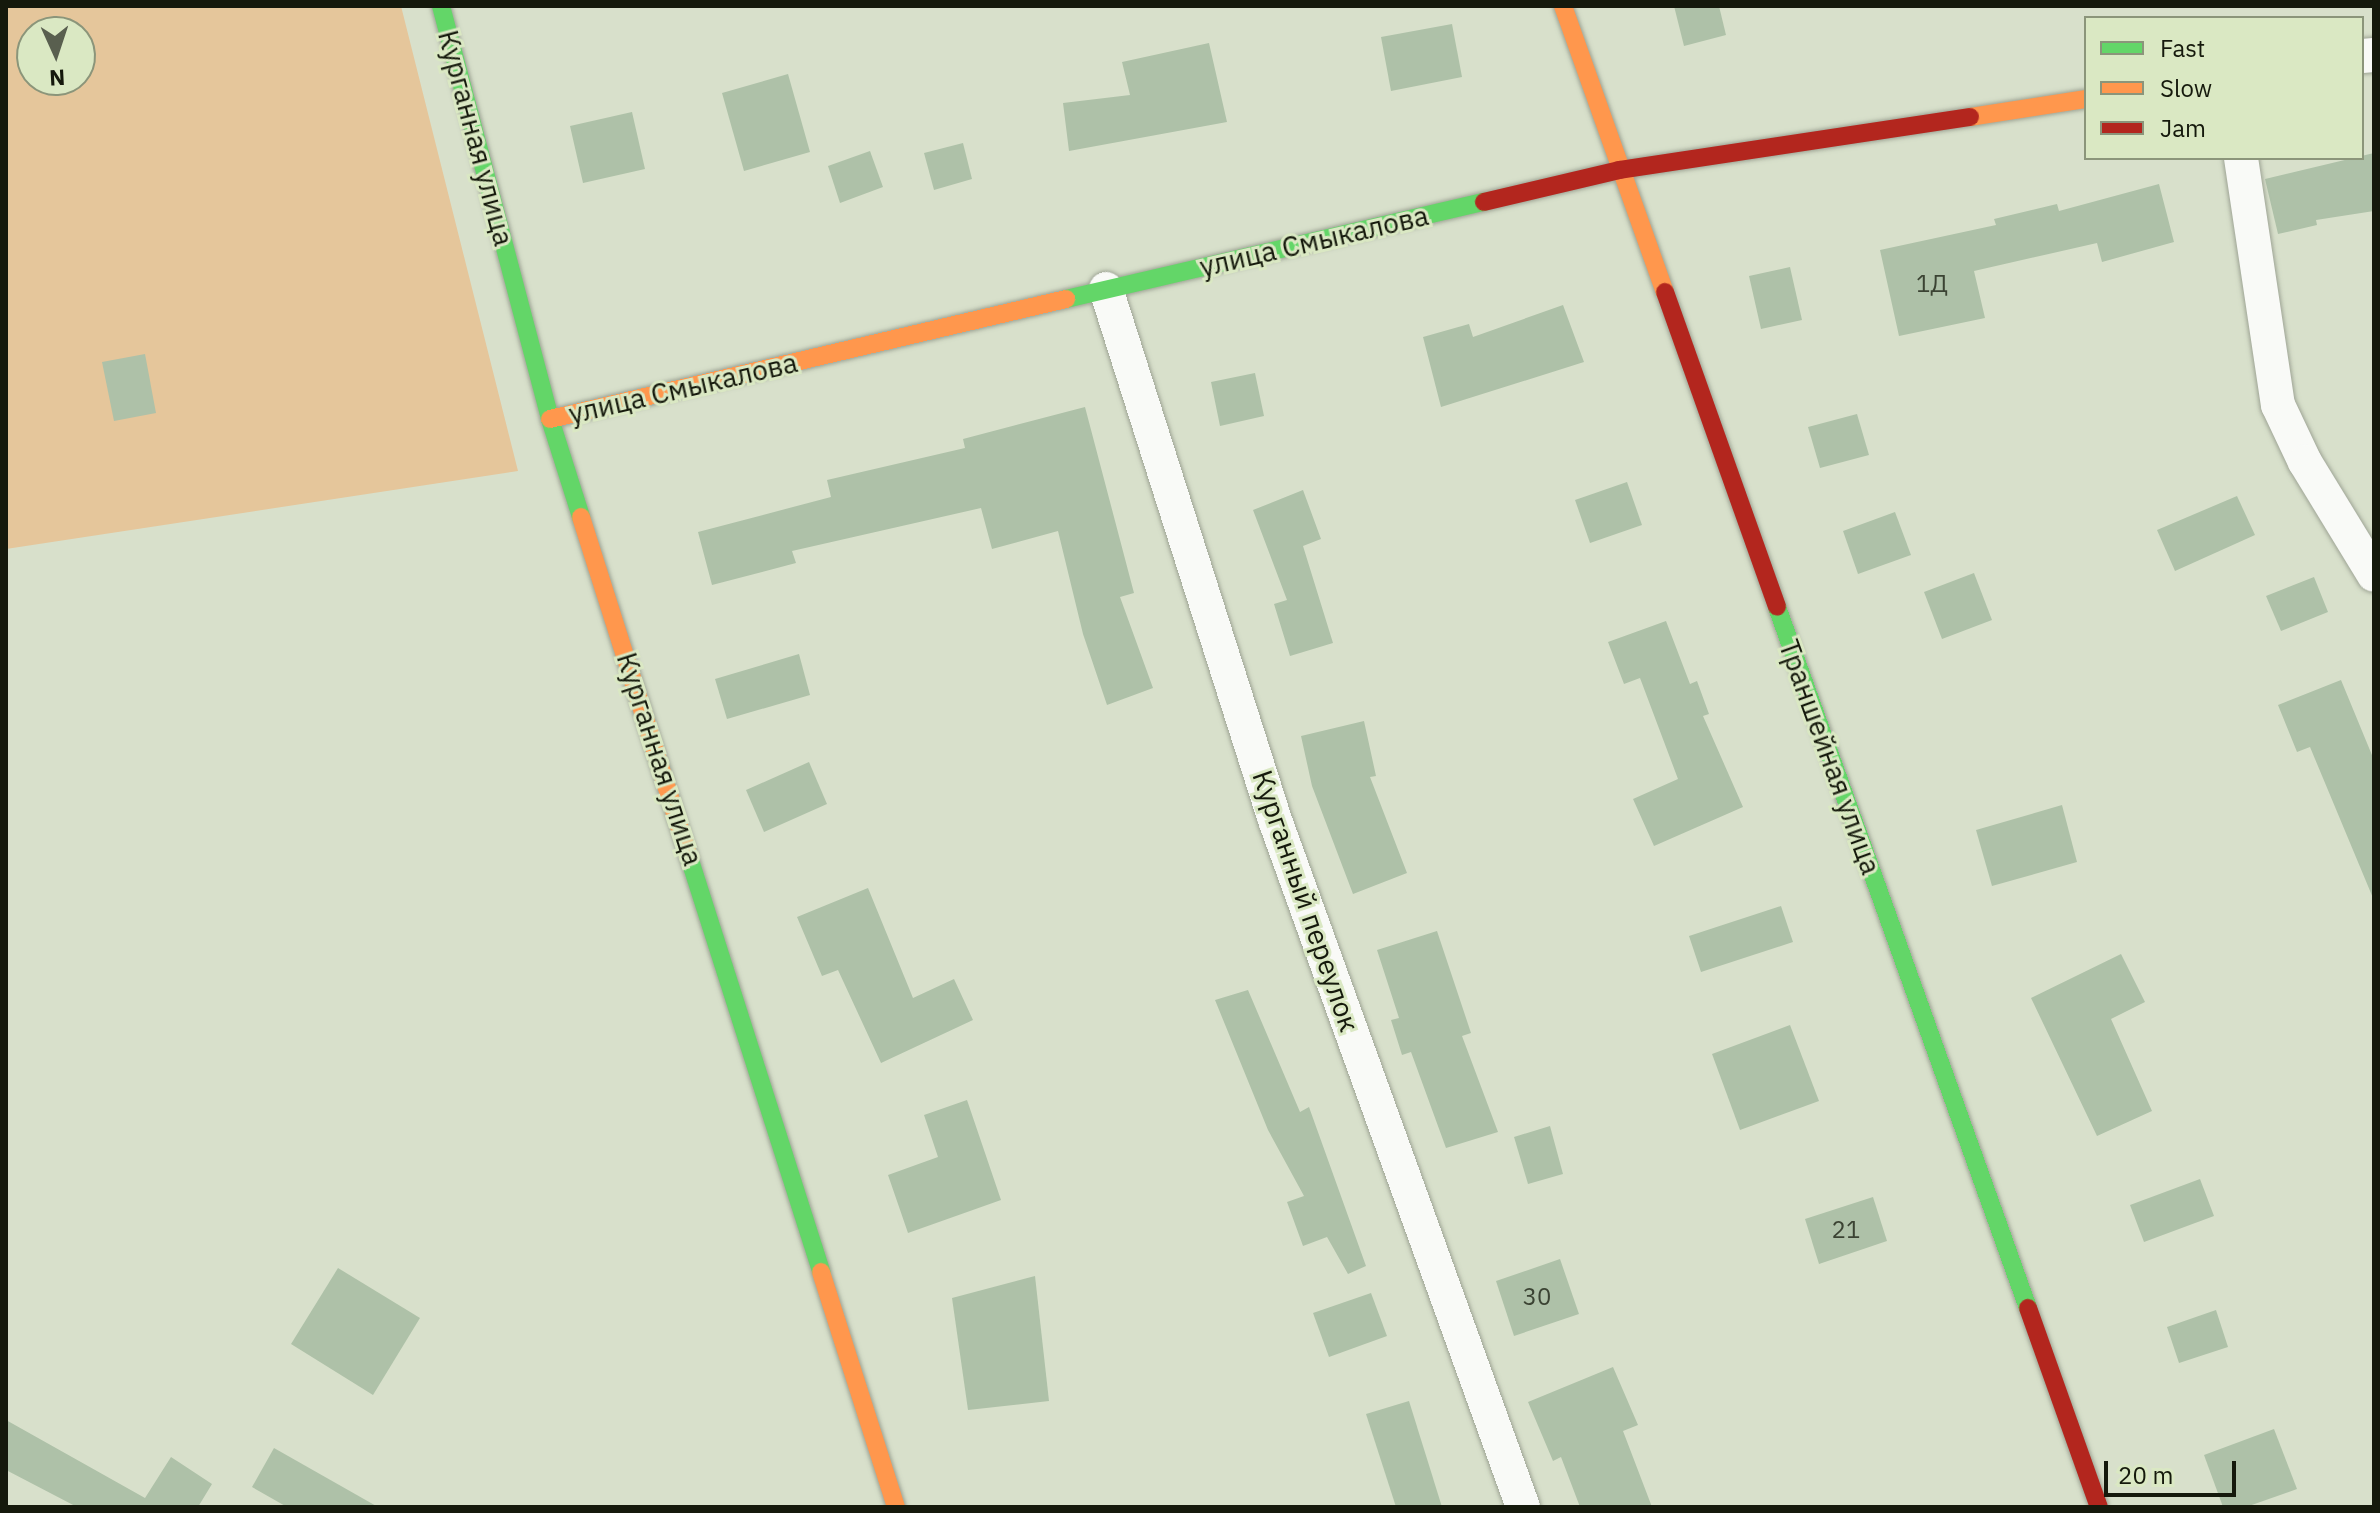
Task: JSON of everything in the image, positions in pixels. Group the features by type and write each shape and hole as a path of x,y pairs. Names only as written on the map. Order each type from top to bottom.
{"street":[{"name":"Курганная улица","path":"441,6 550,419 896,1507"},
{"name":"Траншейная улица","path":"1563,6 1619,170 2099,1507"},
{"name":"улица Смыкалова","path":"550,419 1619,170 2084,99"},
{"path":"2241,160 2278,405 2305,462 2374,575"},
{"name":"Курганный переулок","path":"1106,289 1275,820 1523,1507"}],"shaded area":[{"path":"6,6 401,6 518,471 6,549"}],"building":[{"path":"1674,6 1719,6 1726,35 1684,46"},
{"path":"1452,24 1462,77 1391,91 1381,37"},
{"path":"1209,43 1227,122 1069,151 1063,103 1130,95 1122,62"},
{"path":"788,74 810,152 744,171 722,93"},
{"path":"632,112 645,169 583,183 570,126"},
{"path":"963,143 972,179 934,190 924,153"},
{"path":"870,151 883,187 840,203 828,166"},
{"path":"2374,153 2374,211 2316,220 2317,225 2278,234 2265,179 2345,160 2364,160 2364,155"},
{"path":"2159,184 2174,242 2102,262 2097,243 1974,271 1985,318 1899,336 1880,250 1996,225 1994,219 2057,204 2059,211"},
{"path":"1790,267 1802,320 1761,329 1749,276"},
{"path":"1563,305 1584,362 1441,407 1423,337 1469,324 1473,337"},
{"path":"145,354 156,413 114,421 102,362"},
{"path":"1255,373 1264,416 1220,426 1211,382"},
{"path":"1085,407 1134,593 1120,597 1153,688 1107,705 1083,634 1058,531 992,549 981,508 792,551 796,563 712,585 698,532 831,497 827,480 965,448 963,439"},
{"path":"1857,414 1869,455 1820,468 1808,427"},
{"path":"1627,482 1642,525 1590,543 1575,500"},
{"path":"1303,490 1321,539 1303,546 1333,643 1290,656 1274,604 1287,600 1253,510"},
{"path":"2237,496 2255,535 2175,571 2157,530"},
{"path":"1895,512 1911,555 1858,574 1843,531"},
{"path":"1974,573 1992,620 1942,639 1924,592"},
{"path":"2314,577 2328,612 2281,631 2266,596"},
{"path":"1666,621 1690,684 1697,681 1709,714 1703,716 1743,807 1654,846 1633,799 1678,779 1640,678 1624,684 1608,642"},
{"path":"799,654 810,695 727,719 715,679"},
{"path":"2341,680 2374,760 2373,898 2310,747 2297,752 2278,705"},
{"path":"1364,721 1376,776 1370,777 1407,873 1353,894 1312,786 1301,736"},
{"path":"809,762 827,804 764,832 746,790"},
{"path":"2062,805 2077,862 1992,886 1976,830"},
{"path":"868,888 913,998 954,979 973,1020 881,1063 838,970 822,976 797,917"},
{"path":"1781,906 1793,942 1701,972 1689,936"},
{"path":"1437,931 1471,1033 1462,1036 1498,1132 1446,1148 1411,1052 1402,1055 1391,1020 1399,1018 1377,950"},
{"path":"2121,954 2145,1002 2111,1019 2152,1111 2097,1136 2031,998"},
{"path":"1248,990 1300,1112 1309,1107 1366,1266 1348,1274 1327,1237 1303,1246 1287,1202 1304,1196 1268,1130 1215,1000"},
{"path":"1790,1025 1819,1101 1740,1130 1712,1054"},
{"path":"967,1100 1001,1200 908,1233 888,1175 938,1157 924,1115"},
{"path":"1550,1126 1563,1174 1528,1184 1514,1137"},
{"path":"2200,1179 2214,1216 2144,1242 2130,1205"},
{"path":"1873,1197 1887,1241 1819,1264 1805,1219"},
{"path":"1560,1259 1579,1314 1514,1336 1496,1281"},
{"path":"338,1268 420,1318 373,1395 291,1344"},
{"path":"1035,1276 1049,1401 968,1410 952,1298"},
{"path":"1371,1293 1387,1336 1329,1357 1313,1313"},
{"path":"2216,1310 2228,1347 2179,1363 2167,1327"},
{"path":"1613,1367 1638,1425 1623,1431 1652,1507 1580,1507 1561,1457 1553,1461 1528,1402"},
{"path":"1409,1401 1442,1507 1396,1507 1366,1414"},
{"path":"6,1420 145,1498 171,1457 212,1484 198,1507 77,1507 6,1470"},
{"path":"2274,1429 2297,1489 2246,1507 2223,1507 2204,1455"},
{"path":"274,1448 378,1507 287,1507 252,1487"}],"traffic: fast":[{"path":"441,6 550,419 581,517"},
{"path":"1066,299 1484,202"},
{"path":"1777,607 2028,1308"},
{"path":"688,854 821,1272"}],"traffic: slow":[{"path":"1563,6 1665,292"},
{"path":"1970,117 2084,99"},
{"path":"550,419 1066,299"},
{"path":"581,517 688,854"},
{"path":"821,1272 896,1507"}],"traffic: jam":[{"path":"1484,202 1619,170 1970,117"},
{"path":"1665,292 1777,607"},
{"path":"2028,1308 2099,1507"}]}
